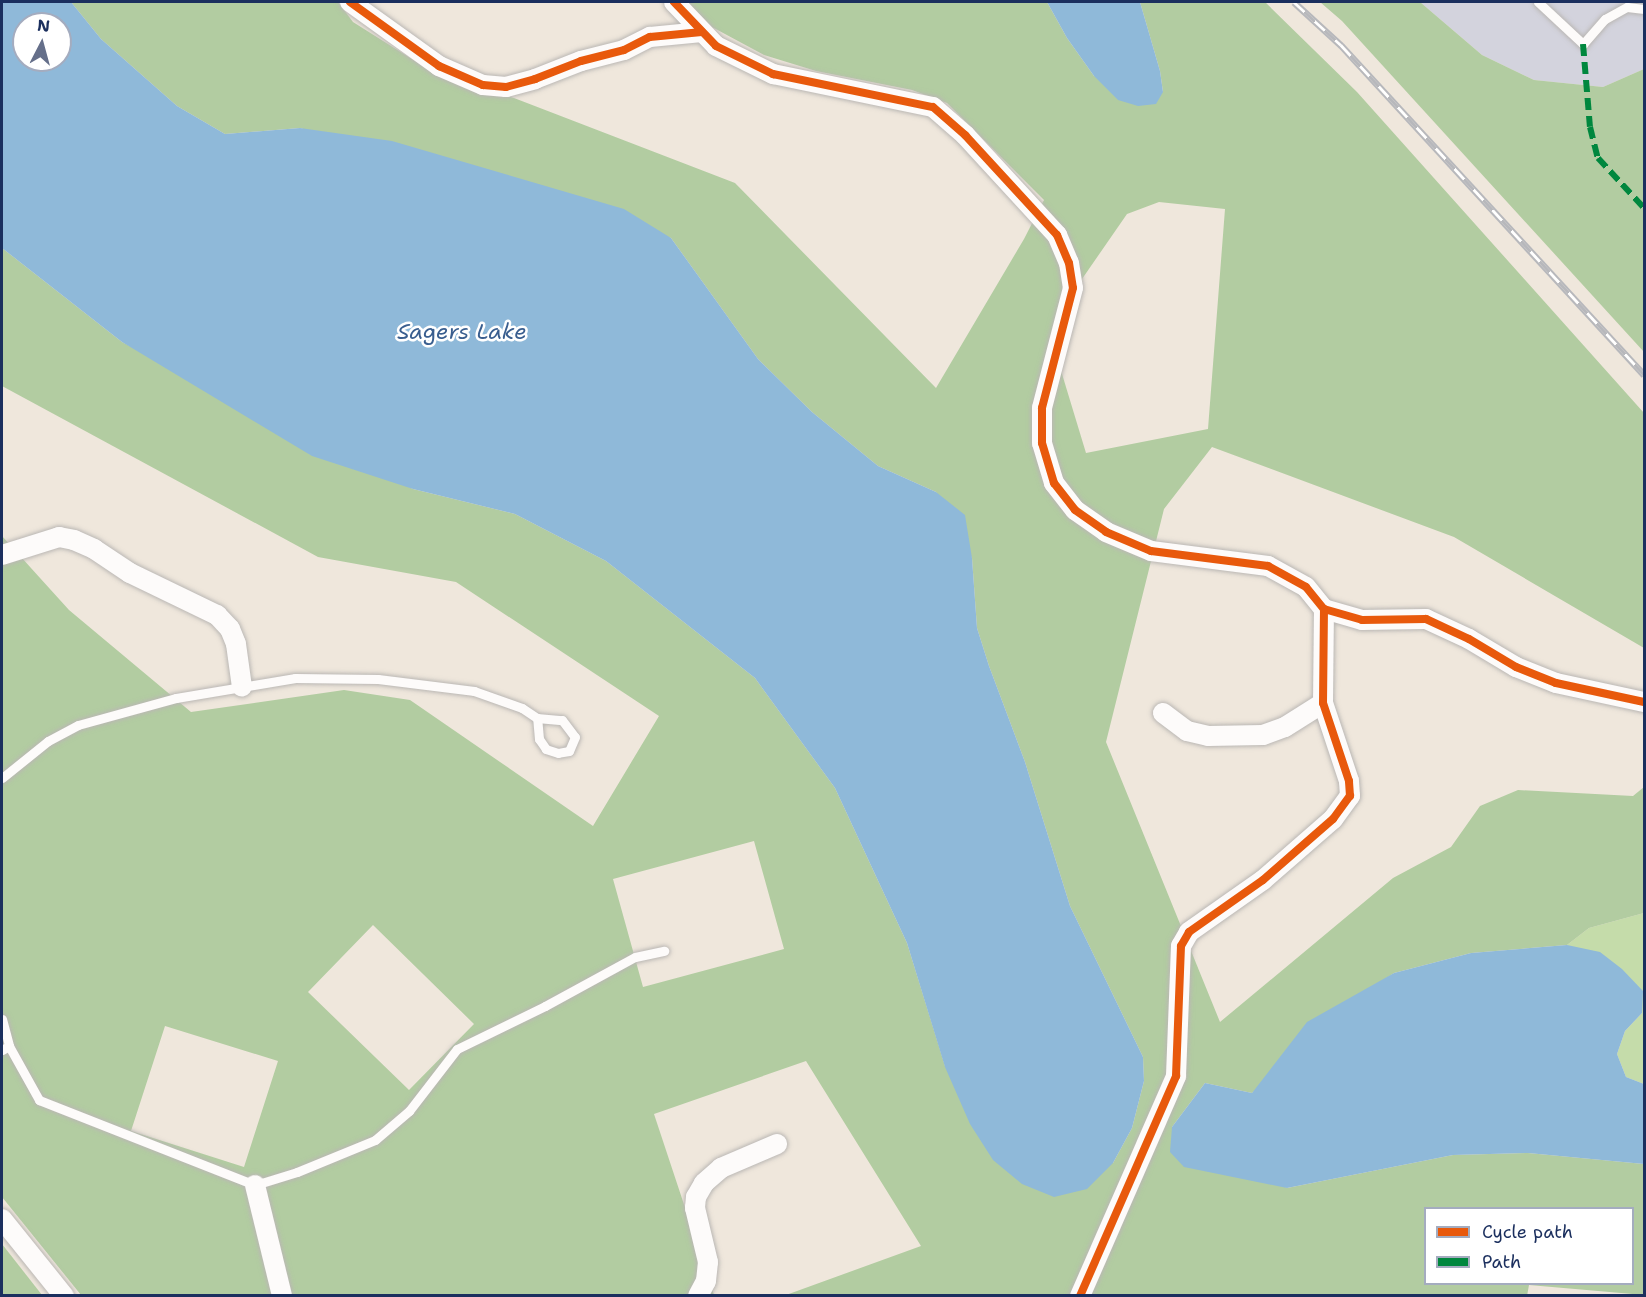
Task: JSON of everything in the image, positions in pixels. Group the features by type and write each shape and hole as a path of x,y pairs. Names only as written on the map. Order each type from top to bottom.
{"street":[{"path":"350,2 439,66 483,85 506,87 535,79 581,61 624,50 650,37 702,32"},
{"path":"674,2 716,46 773,74 933,108 965,135 1057,235 1069,263 1073,288 1042,408 1042,443 1054,483 1075,510 1106,532 1150,551 1268,566 1306,587 1324,609 1362,620 1426,619 1469,639 1516,667 1556,683 1644,702"},
{"path":"2,555 59,537 74,540 94,549 130,573 217,615 230,629 236,644 242,687"},
{"path":"1080,1296 1176,1076 1181,946 1189,932 1263,880 1333,819 1350,796 1349,781 1323,703 1324,609"},
{"path":"1163,713 1187,731 1208,736 1263,735 1285,727 1323,703"},
{"path":"698,1296 706,1281 708,1262 695,1208 696,1197 704,1182 721,1168 777,1144"},
{"path":"255,1185 282,1296"},
{"path":"2,1220 64,1296"}],"lane":[{"path":"1538,2 1583,44 1605,19 1627,7 1644,9"},
{"path":"2,778 48,741 78,725 176,698 295,678 378,679 474,691 522,708 537,718 562,720 572,729 575,737 569,751 558,753 546,749 539,739 537,718"},
{"path":"2,1019 5,1048 39,1100 255,1185 297,1172 375,1140 409,1111 457,1049 545,1006 635,957 664,951"}],"shaded area":[{"path":"1420,2 1644,2 1644,69 1603,87 1534,80 1482,55"}],"green space":[{"path":"71,2 338,2 353,22 434,73 514,98 735,183 936,388 1024,239 1044,200 947,103 912,90 816,71 764,55 712,27 687,2 1047,2 1067,38 1094,76 1163,92 1160,71 1140,2 1265,2 1357,92 1644,413 1644,648 1454,537 1212,447 1164,509 1106,742 1220,1022 1393,878 1451,847 1480,806 1518,790 1633,796 1644,787 1644,913 1589,928 1567,945 1471,953 1394,973 1370,989 1252,1093 1205,1083 1172,1127 1287,1188 1453,1155 1528,1153 1644,1164 1644,1295 1529,1285 1527,1296 786,1295 921,1246 806,1061 654,1114 714,1295 81,1295 2,1197 2,536 69,610 191,712 344,690 410,700 593,826 659,716 456,582 318,557 2,386 2,248 122,342 413,489 515,514 606,561 755,678 835,788 907,943 945,1066 1113,1163 1132,1128 1144,1081 1143,1057 1070,906 1025,762 989,666 977,628 972,558 936,492 878,466 812,412 758,359 671,238 300,128 225,134 177,106 101,39","holes":["1159,202 1225,209 1208,429 1086,453 1059,364 1082,279 1127,214","754,841 784,949 643,987 613,879","373,925 474,1024 409,1090 308,992","165,1026 278,1061 244,1167 131,1131"]},
{"path":"1320,2 1420,2 1482,55 1534,80 1603,87 1644,69 1644,352 1342,21"},
{"path":"1644,913 1644,1084 1626,1077 1617,1054 1625,1031 1642,1013 1567,945 1589,928"},
{"path":"2,1244 42,1295 2,1295"}],"water":[{"name":"Sagers Lake","path":"2,2 71,2 101,39 177,106 225,134 300,128 392,141 624,209 671,238 758,359 812,412 878,466 936,492 965,515 972,558 977,628 989,666 1025,762 1070,906 1143,1057 1144,1081 1132,1128 1113,1163 1087,1189 1054,1197 1022,1184 993,1160 970,1124 945,1067 907,943 835,788 755,678 606,561 515,514 413,489 312,456 122,342 2,248"},
{"path":"1047,2 1140,2 1160,71 1163,92 1156,104 1138,106 1118,100 1094,76 1067,38"},
{"path":"1567,945 1600,952 1622,969 1643,991 1642,1013 1625,1031 1617,1054 1626,1077 1644,1084 1644,1164 1528,1153 1453,1155 1287,1188 1184,1167 1170,1152 1172,1127 1205,1083 1252,1093 1307,1022 1394,973 1471,953"}],"railway":[{"path":"1294,2 1341,45 1644,375"}],"marked path":[{"path":"1583,44 1590,127 1598,158 1644,208"}],"cycle path":[{"path":"350,2 439,66 483,85 506,87 535,79 581,61 624,50 650,37 702,32"},
{"path":"674,2 716,46 773,74 933,107 965,135 1057,235 1069,263 1073,288 1042,408 1042,443 1054,483 1075,510 1106,532 1151,551 1268,566 1306,587 1324,609 1362,620 1426,619 1469,639 1516,667 1556,683 1644,702"},
{"path":"1080,1296 1176,1076 1181,946 1189,932 1263,880 1333,819 1350,796 1349,781 1323,703 1324,609"}]}
